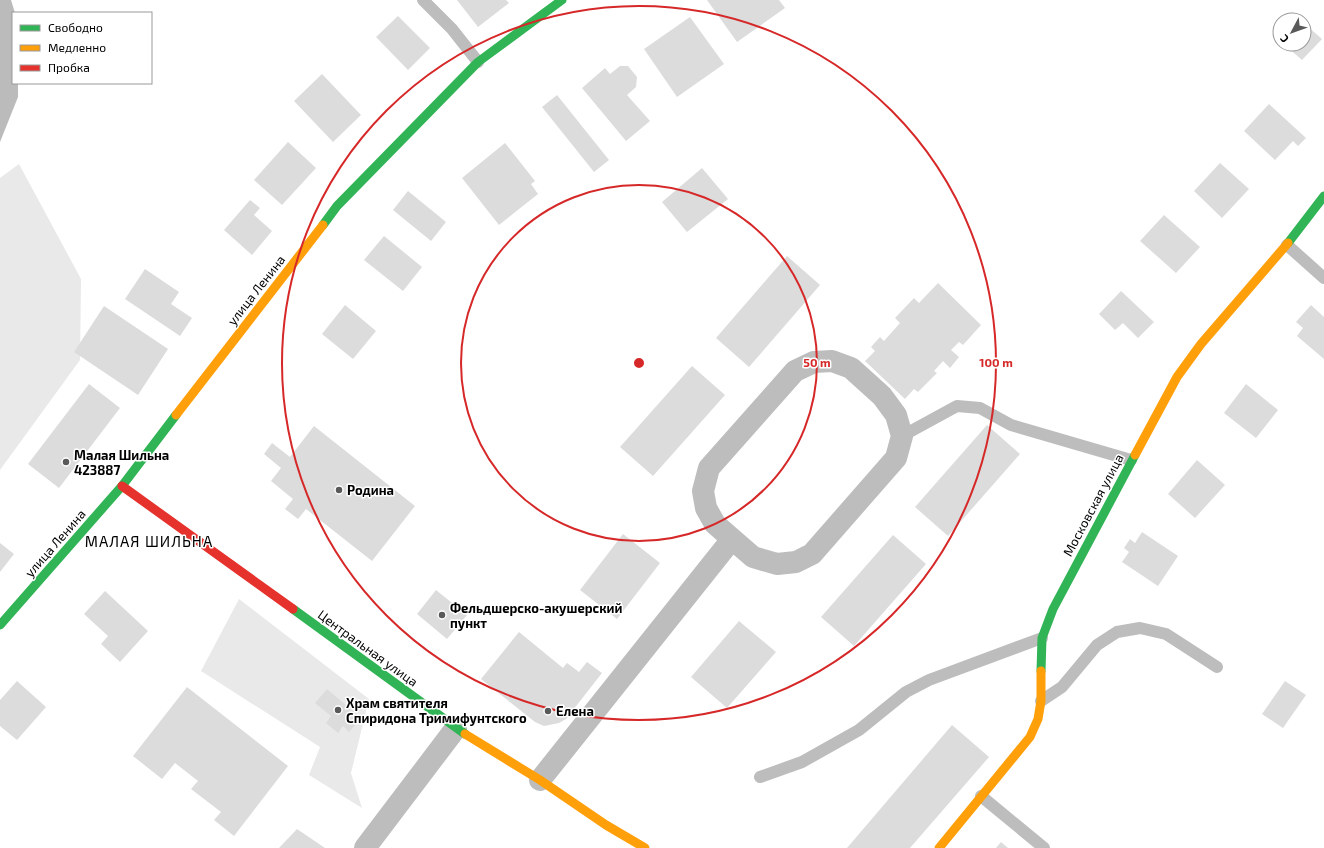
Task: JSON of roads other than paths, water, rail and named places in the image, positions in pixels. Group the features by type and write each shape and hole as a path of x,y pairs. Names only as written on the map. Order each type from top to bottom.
{"street":[{"name":"улица Ленина","path":"0,625 122,486 337,206 478,62 562,0"},
{"name":"Московская улица","path":"939,848 980,796 1030,737 1038,718 1041,701 1042,638 1053,609 1131,460 1177,377 1202,344 1287,245 1324,196"},
{"path":"832,361 851,368 882,396 896,415 902,436 896,458 812,554 796,562 777,564 753,557 732,539 715,524 706,508 703,491 709,468 795,370 814,362 832,361"},
{"name":"Центральная улица","path":"122,486 456,728 540,780 606,825 645,848"},
{"path":"540,780 732,539"},
{"path":"365,848 456,728"}],"lane":[{"path":"423,0 452,29 478,62"},
{"path":"1287,245 1324,278"},
{"path":"902,436 957,406 980,408 1011,425 1131,460"},
{"path":"1041,701 1062,687 1097,645 1117,632 1140,628 1166,634 1217,667"},
{"path":"760,777 802,762 859,730 906,692 930,680 1042,638"},
{"path":"980,796 1044,848"}],"place":[{"name":"Малая Шильна 423887","path":"66,462"},
{"name":"Родина","path":"339,490"},
{"name":"Фельдшерско-акушерский пункт","path":"442,615"},
{"name":"Храм святителя Спиридона Тримифунтского","path":"338,710"},
{"name":"Елена","path":"548,711"}],"district":[{"name":"МАЛАЯ ШИЛЬНА","path":"149,541"}]}
